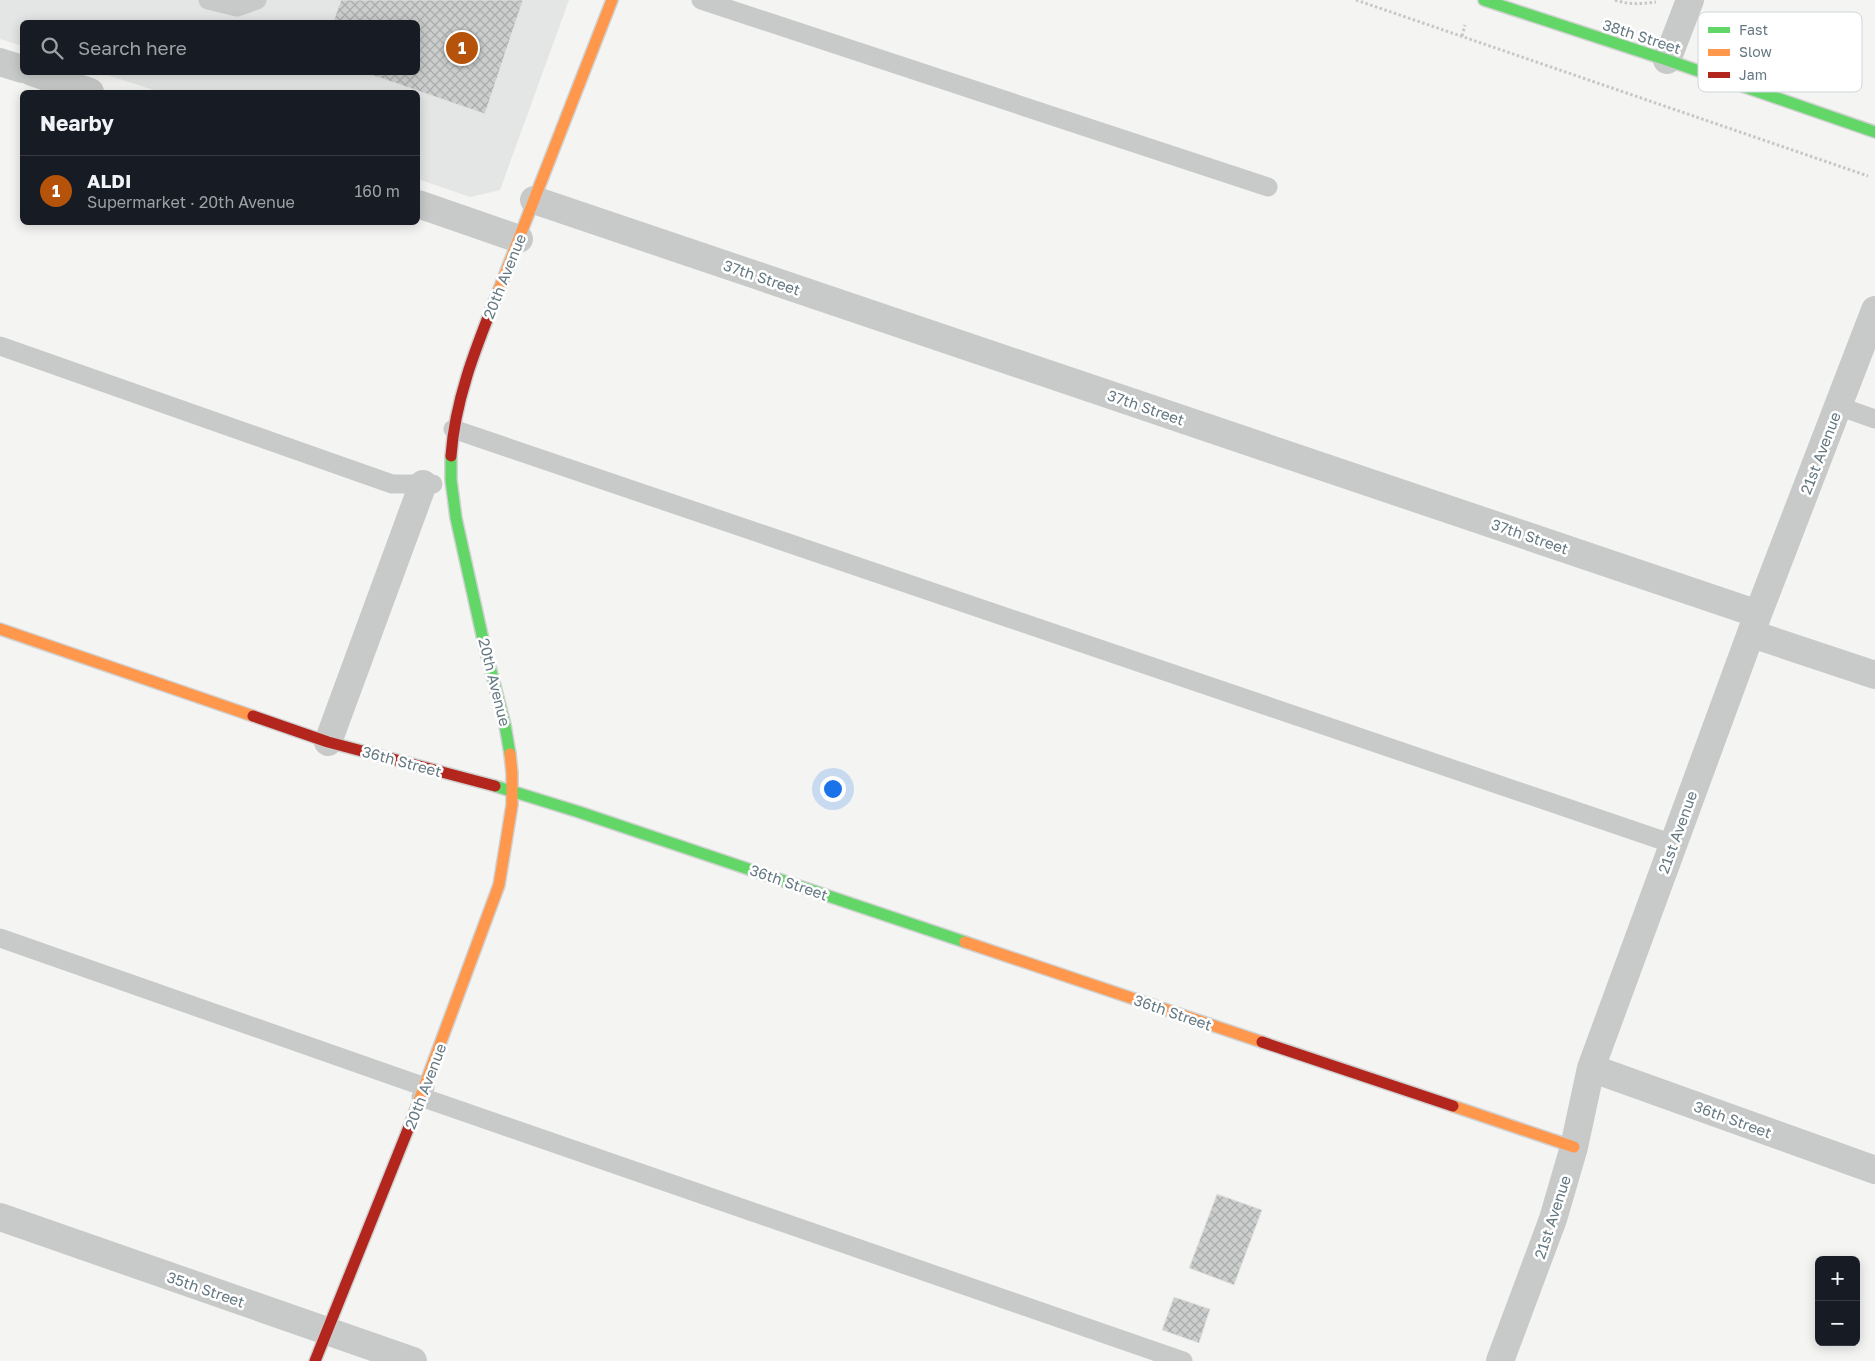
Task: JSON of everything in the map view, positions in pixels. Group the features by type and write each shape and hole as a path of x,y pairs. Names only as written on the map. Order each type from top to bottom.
{"street":[{"name":"20th Avenue","path":"315,1361 423,1092 499,885 512,790 512,759 504,715 492,674 458,528 451,485 450,456 453,430 458,404 473,355 612,0"},
{"name":"38th Street","path":"1484,0 1698,71"},
{"path":"1667,60 1690,0"},
{"path":"0,62 20,68"},
{"path":"41,75 84,90"},
{"name":"38th Street","path":"1759,92 1875,132"},
{"name":"37th Street","path":"534,200 1755,624 1875,675"},
{"path":"420,205 519,239"},
{"name":"21st Avenue","path":"1500,1361 1553,1219 1574,1147 1591,1068 1755,624 1875,310"},
{"path":"328,742 423,484"},
{"name":"36th Street","path":"0,629 328,742 512,790 1574,1147"},
{"name":"36th Street","path":"1591,1068 1875,1170"},
{"name":"35th Street","path":"0,1217 413,1361"}],"lane":[{"path":"208,0 236,7 257,0"},
{"path":"701,0 1268,187"},
{"path":"0,346 392,484 451,485"},
{"path":"1838,406 1875,419"},
{"path":"453,430 1673,844"},
{"path":"0,938 423,1092 1183,1361"}],"path":[{"path":"1356,0 1868,176"},
{"path":"1615,0 1625,4 1639,5 1657,2 1657,0"}],"shaded area":[{"path":"0,0 569,0 500,190 470,197 420,180 420,90 154,90 107,75 420,75 420,20 20,20 20,45 0,39"}],"building":[{"path":"341,0 523,0 485,114 420,92 420,90 372,75 420,75 420,20 334,20"},
{"path":"1217,1194 1262,1210 1234,1285 1189,1268"},
{"path":"1174,1297 1210,1309 1199,1343 1162,1330"}],"traffic: fast":[{"path":"1484,0 1698,71"},
{"path":"1759,92 1875,132"},
{"path":"451,456 451,480 456,518 484,644 505,725 510,754"},
{"path":"495,786 579,812 965,942"}],"traffic: slow":[{"path":"498,292 612,0"},
{"path":"0,629 253,716"},
{"path":"413,1117 499,885 512,805 510,754"},
{"path":"965,942 1262,1042"},
{"path":"1453,1106 1574,1147"}],"traffic: jam":[{"path":"451,456 457,413 468,372 498,292"},
{"path":"253,716 328,742 495,786"},
{"path":"1262,1042 1453,1106"},
{"path":"315,1361 413,1117"}],"place":[{"name":"ALDI","path":"462,48"}]}
